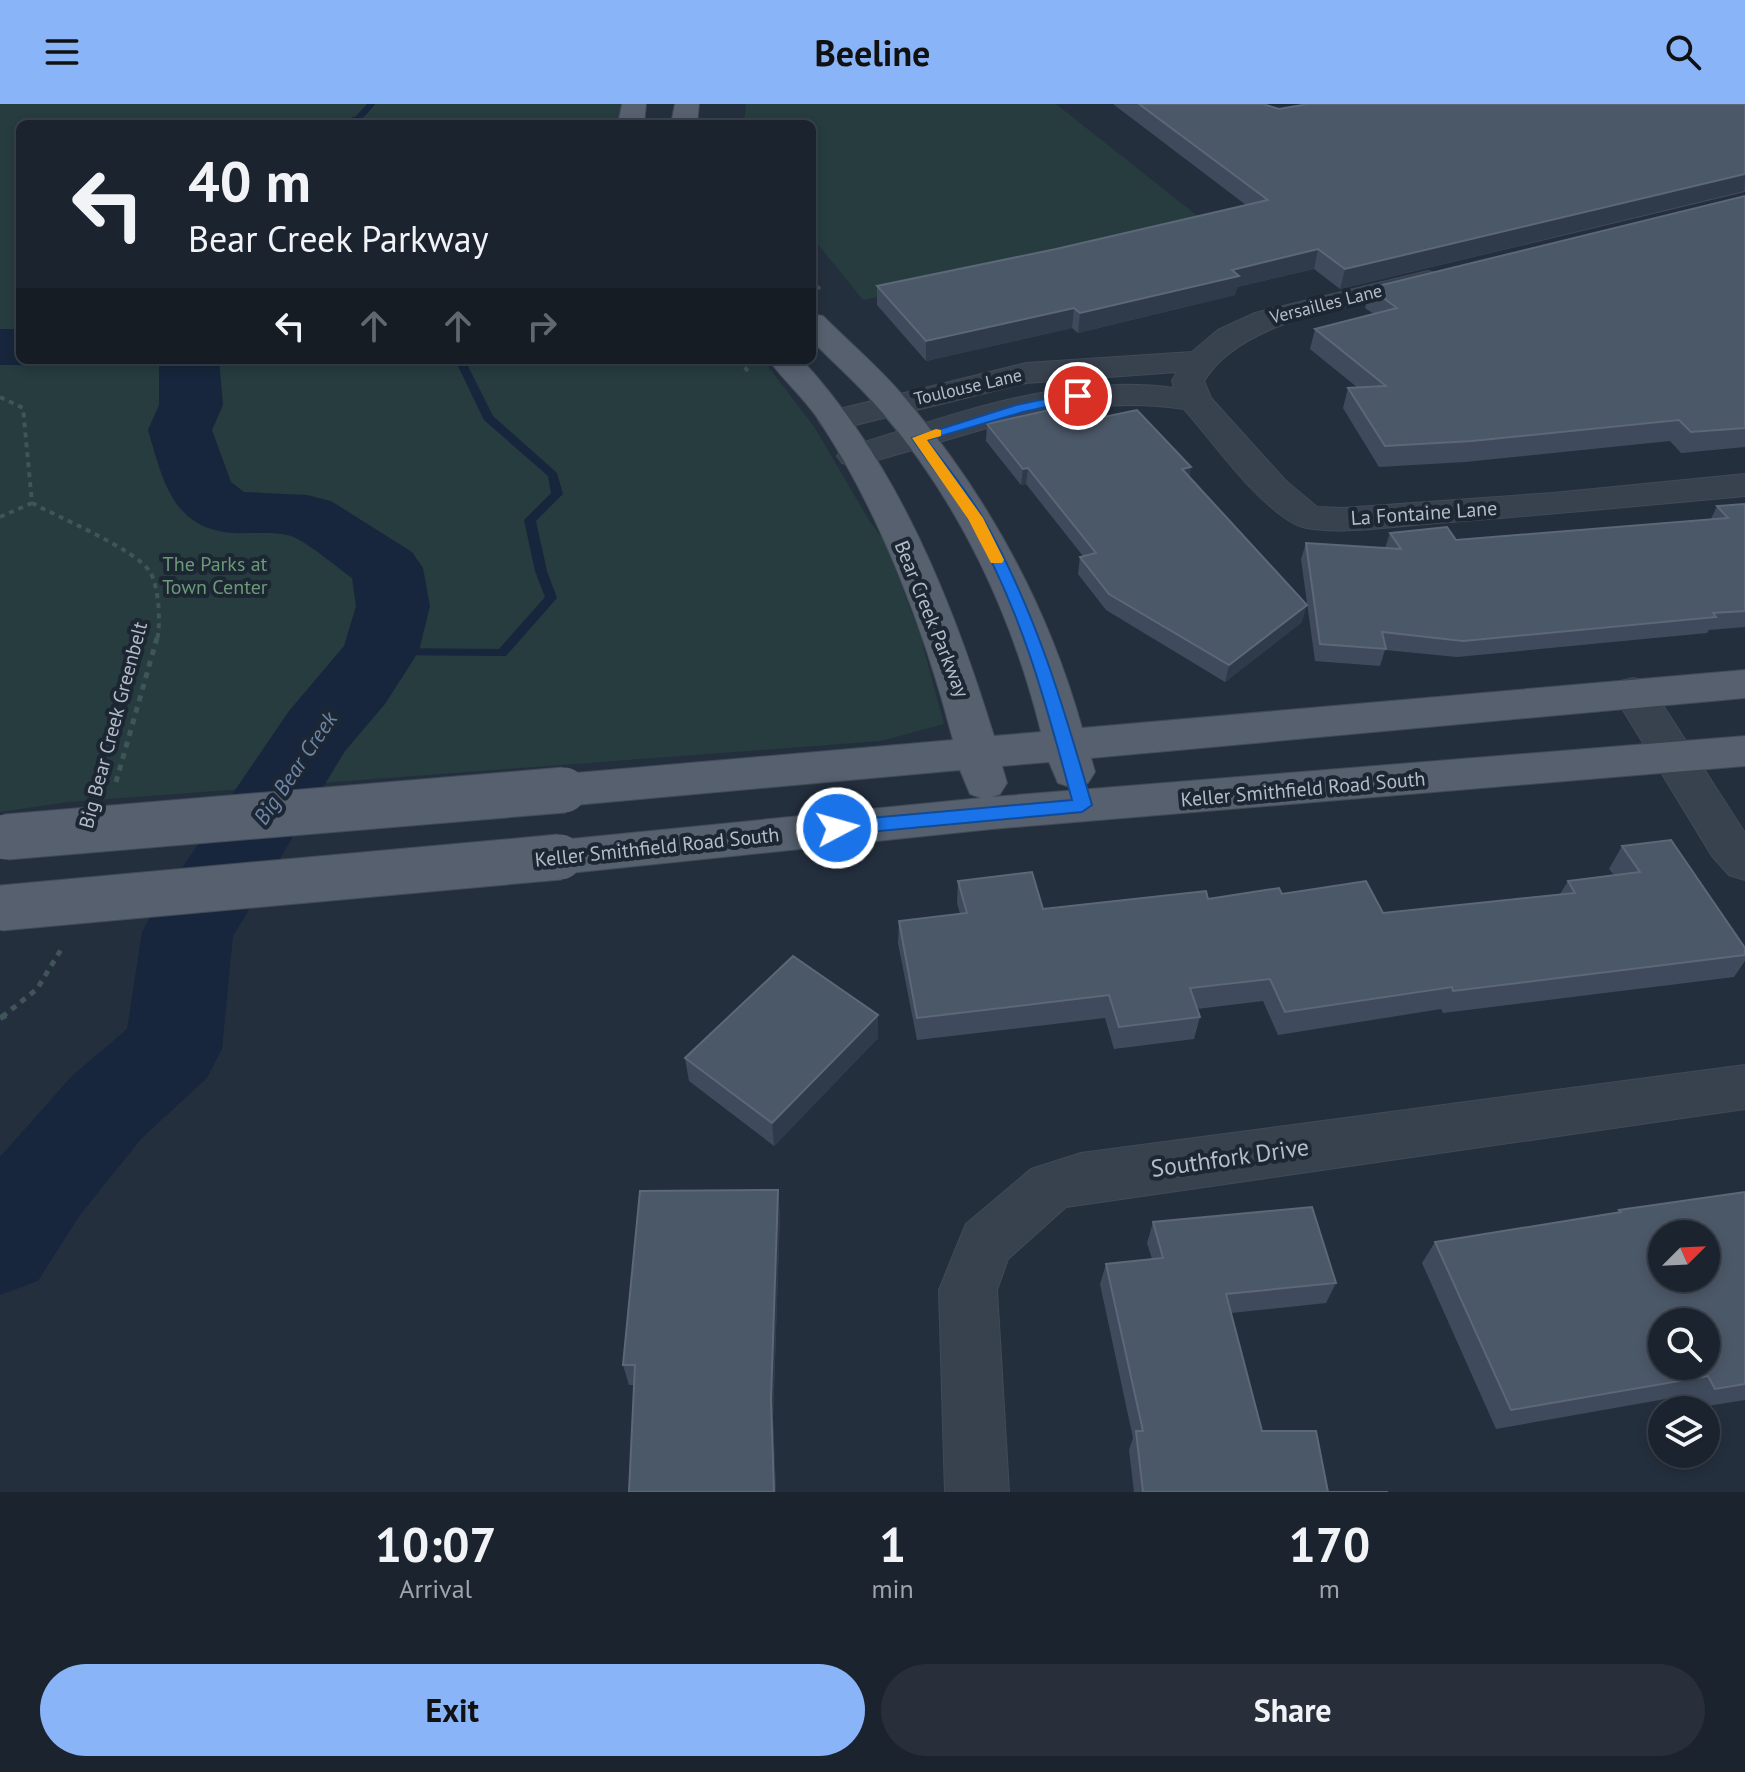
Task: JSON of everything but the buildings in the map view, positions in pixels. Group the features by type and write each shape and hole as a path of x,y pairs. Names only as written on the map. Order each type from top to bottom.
{"main road":[{"path":"816,327 893,404 976,518 1024,615 1049,682 1082,805"},
{"name":"Bear Creek Parkway","path":"788,364 835,420 903,541 966,705 992,813"},
{"path":"3,837 978,754 1745,684"},
{"name":"Keller Smithfield Road South","path":"0,908 560,857 992,813 1745,751"}],"street":[{"name":"Versailles Lane","path":"1198,361 1224,338 1252,323 1452,274"},
{"path":"1195,401 1188,381 1198,361"},
{"name":"Toulouse Lane","path":"835,420 1026,373 1198,361"},
{"name":"Toulouse Lane","path":"854,456 1020,408 1078,396 1131,392 1195,401"},
{"name":"La Fontaine Lane","path":"1195,401 1273,489 1307,517 1343,519 1538,505 1745,485"},
{"path":"1633,692 1728,844 1745,863"},
{"name":"Southfork Drive","path":"977,1492 968,1290 986,1243 1021,1209 1050,1187 1081,1178 1745,1087"}],"path":[{"path":"742,364 755,378"},
{"path":"0,397 23,408 32,503 0,517"},
{"name":"Big Bear Creek Greenbelt","path":"32,503 133,556 151,573 161,625 116,784"},
{"path":"0,1018 25,1002 47,980 66,940"}],"green space":[{"name":"The Parks at Town Center","path":"0,104 625,104 621,120 16,120 16,364 766,364 815,428 870,522 884,540 920,635 944,724 881,741 68,802 0,812"},
{"path":"746,104 1056,104 1209,225 863,300 816,242 816,120 744,120"}],"waterway":[{"path":"352,120 359,118 371,104"},
{"name":"Big Bear Creek","path":"0,347 16,347"},
{"name":"Big Bear Creek","path":"0,1245 43,1182 107,1107 173,1049 188,932 317,731 357,685 381,651 393,606 387,568 307,516 226,512 200,491 180,430 191,405 189,364"},
{"path":"381,651 502,653 551,598 541,571 530,520 557,494 553,475 488,418 462,364"}],"slow traffic":[{"path":"936,433 919,438 976,518 997,560"}],"route":[{"path":"837,828 1082,805 1049,682 1024,615 976,518 919,438 1020,408 1078,396"}]}
